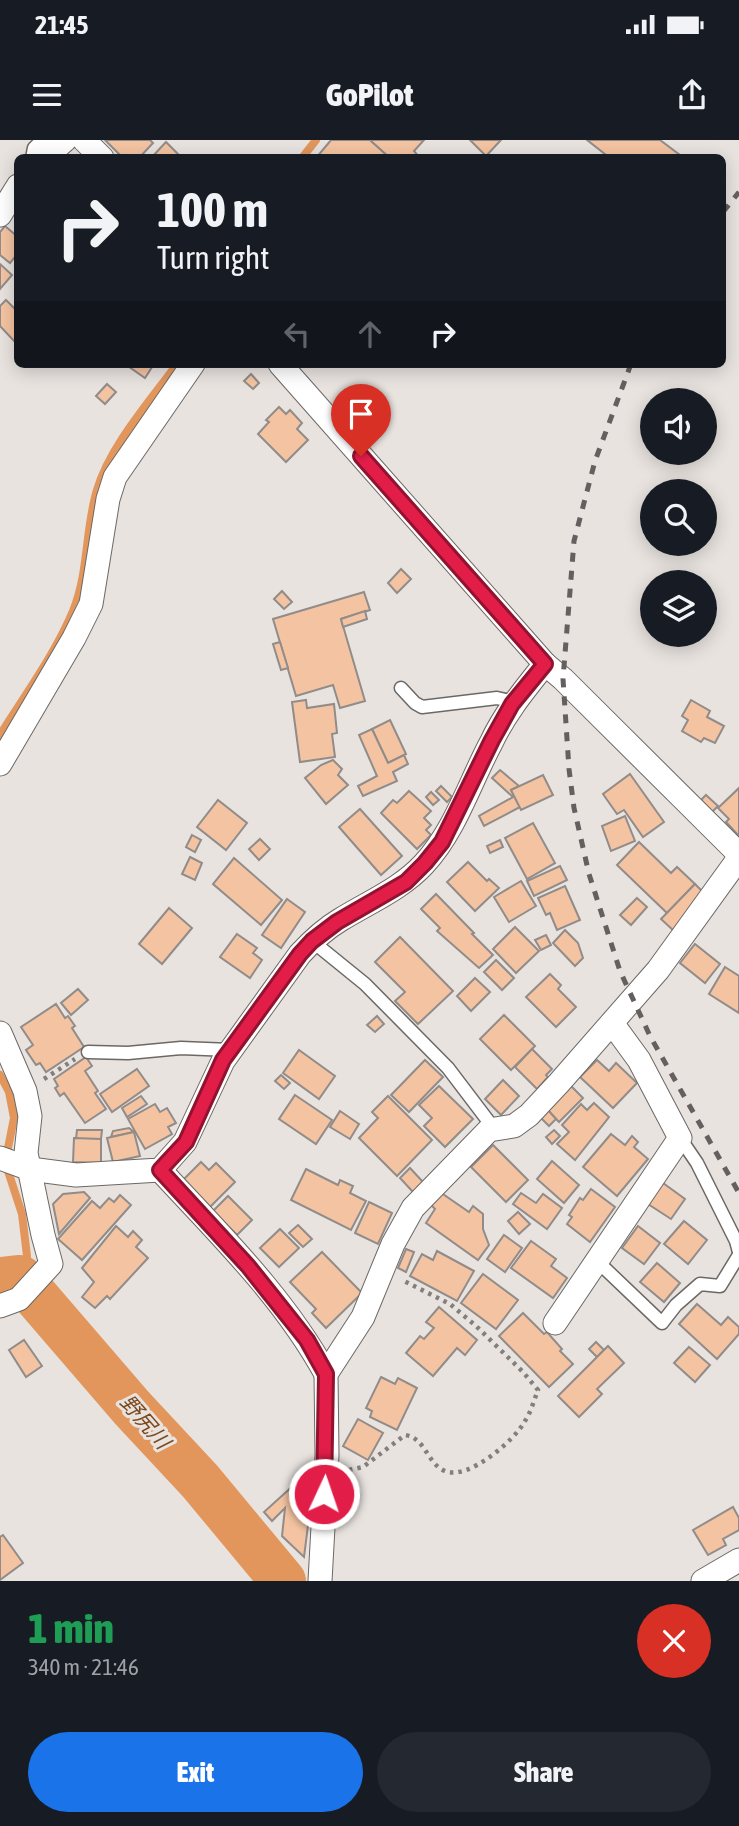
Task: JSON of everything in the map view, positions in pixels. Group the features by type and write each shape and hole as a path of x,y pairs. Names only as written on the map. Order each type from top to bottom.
{"street":[{"path":"49,154 65,140"},
{"path":"84,140 98,154"},
{"path":"0,215 10,190"},
{"path":"0,764 91,604 108,499 115,477 190,368"},
{"path":"284,368 545,664 739,856 658,970 529,1115 514,1126 492,1129 478,1140 413,1208 393,1244 363,1317 326,1374"},
{"path":"17,1164 76,1175 160,1170 186,1142 223,1060 300,954 337,922 406,882 442,842 492,740 514,702 545,664"},
{"path":"555,1323 680,1138 639,1060 612,1023"},
{"path":"0,1033 25,1091 30,1116 26,1153 17,1164"},
{"path":"10,1303 45,1274 51,1264 17,1164"},
{"path":"160,1170 248,1266 307,1340 326,1374 326,1467 320,1581"},
{"path":"703,1581 739,1560"}],"lane":[{"path":"401,688 422,707 497,698 514,702"},
{"path":"312,941 365,984 448,1068 483,1112 492,1129"},
{"path":"88,1052 128,1054 181,1048 230,1050"},
{"path":"597,1261 662,1323 700,1284 720,1286 739,1253 731,1230 680,1138"}],"path":[{"path":"25,1091 88,1052"},
{"path":"326,1467 349,1470 363,1467 405,1436 416,1440 437,1466 445,1471 454,1473 466,1470 485,1460 508,1442 525,1422 538,1390 475,1325 450,1304 400,1279 381,1273"}],"building":[{"path":"105,140 150,140 153,143 143,154 119,154"},
{"path":"331,140 370,140 386,154 319,154"},
{"path":"370,140 424,140 414,151 417,154 386,154"},
{"path":"470,140 501,140 488,154 484,154"},
{"path":"587,140 660,140 679,154 605,154"},
{"path":"166,142 178,154 155,154"},
{"path":"5,226 14,234 14,258 10,263 0,255 0,232"},
{"path":"0,264 12,275 0,289"},
{"path":"6,300 14,308 14,341 0,326 0,306"},
{"path":"131,368 151,368 145,378"},
{"path":"251,374 259,383 253,389 244,381"},
{"path":"107,384 116,392 105,404 96,396"},
{"path":"279,407 286,414 290,410 302,423 297,429 308,440 286,462 258,434 269,422 266,420"},
{"path":"401,569 411,579 397,593 388,583"},
{"path":"282,591 292,602 284,609 274,599"},
{"path":"364,592 370,610 341,619 365,701 340,708 333,685 296,696 273,619"},
{"path":"365,611 367,619 343,627 341,619"},
{"path":"280,642 288,668 281,670 273,644"},
{"path":"306,700 307,708 334,704 337,733 332,734 335,757 300,762 292,702"},
{"path":"691,700 710,711 707,717 724,726 715,743 704,738 701,742 682,731 688,720 682,716"},
{"path":"390,720 406,754 388,763 372,729"},
{"path":"372,729 388,763 404,755 408,764 393,772 397,781 363,796 358,786 377,776 359,735"},
{"path":"333,760 342,769 338,775 348,785 326,804 305,778 321,765"},
{"path":"500,770 519,786 511,790 520,807 484,826 479,816 513,797 492,778"},
{"path":"630,774 664,822 643,837 624,810 617,814 603,794"},
{"path":"543,775 553,795 521,810 511,790"},
{"path":"441,786 452,797 447,802 436,791"},
{"path":"739,788 739,836 726,822 729,819 718,808"},
{"path":"409,791 431,811 424,818 431,825 426,830 431,835 417,849 381,813 393,800 397,803"},
{"path":"431,792 439,800 433,805 426,797"},
{"path":"706,795 718,806 712,812 701,800"},
{"path":"218,800 247,823 226,850 197,827"},
{"path":"360,809 402,856 381,875 339,827"},
{"path":"625,816 635,841 611,851 602,826"},
{"path":"533,823 555,863 527,879 505,838"},
{"path":"192,835 201,840 195,852 186,847"},
{"path":"260,839 270,849 259,860 249,849"},
{"path":"500,840 503,847 490,853 487,846"},
{"path":"639,842 671,873 677,867 695,884 667,913 617,865"},
{"path":"190,857 202,863 195,880 182,874"},
{"path":"234,858 282,900 261,925 213,884"},
{"path":"468,862 487,881 489,879 499,888 475,911 447,882"},
{"path":"560,866 567,880 534,896 527,881"},
{"path":"521,881 536,906 509,922 494,897"},
{"path":"695,884 704,893 675,932 661,919"},
{"path":"565,886 580,920 557,930 550,913 546,915 538,898"},
{"path":"436,894 493,955 479,968 437,931 440,928 421,909"},
{"path":"637,898 647,907 631,925 620,915"},
{"path":"287,899 305,912 281,948 262,935"},
{"path":"169,908 192,928 162,964 139,944"},
{"path":"515,927 539,951 516,973 493,949"},
{"path":"565,930 578,943 583,958 575,966 553,943"},
{"path":"237,934 257,948 253,953 262,960 250,978 220,957"},
{"path":"546,935 551,945 541,950 535,940"},
{"path":"400,937 453,991 418,1024 395,1001 405,992 375,962"},
{"path":"695,944 720,964 705,983 680,963"},
{"path":"496,960 514,978 502,990 484,972"},
{"path":"725,967 739,976 739,1013 709,994"},
{"path":"550,974 561,985 558,989 576,1007 556,1027 526,997"},
{"path":"475,978 490,992 471,1011 457,996"},
{"path":"78,989 88,1000 71,1015 61,1003"},
{"path":"56,1004 65,1018 68,1016 75,1026 72,1028 84,1047 46,1072 40,1063 36,1065 26,1050 33,1045 21,1027"},
{"path":"504,1015 535,1046 511,1070 480,1039"},
{"path":"377,1016 384,1024 375,1032 367,1025"},
{"path":"532,1049 552,1069 537,1089 515,1067"},
{"path":"299,1050 335,1076 319,1099 283,1073"},
{"path":"86,1057 92,1066 85,1071 106,1109 85,1123 64,1093 60,1096 54,1079"},
{"path":"425,1060 443,1077 409,1112 391,1095"},
{"path":"597,1060 609,1071 616,1063 637,1083 613,1108 580,1077"},
{"path":"137,1069 149,1086 112,1112 100,1094"},
{"path":"281,1075 290,1083 284,1089 275,1081"},
{"path":"503,1080 519,1096 501,1115 485,1099"},
{"path":"569,1084 583,1098 559,1122 545,1107"},
{"path":"439,1086 473,1119 445,1147 424,1126 432,1118 419,1105"},
{"path":"295,1095 332,1120 316,1144 279,1119"},
{"path":"141,1096 147,1104 127,1117 122,1108"},
{"path":"388,1096 432,1140 397,1176 359,1138 378,1118 372,1112"},
{"path":"594,1103 609,1117 575,1160 557,1144 569,1132 562,1125 581,1104 587,1110"},
{"path":"155,1104 160,1112 167,1108 176,1123 168,1127 172,1134 145,1149 128,1119"},
{"path":"546,1108 556,1119 549,1126 539,1116"},
{"path":"340,1111 359,1124 350,1139 330,1127"},
{"path":"129,1128 134,1132 111,1137 113,1131"},
{"path":"77,1130 102,1130 101,1139 76,1139"},
{"path":"554,1130 560,1136 552,1144 546,1137"},
{"path":"134,1132 140,1156 113,1162 107,1138"},
{"path":"611,1134 625,1145 632,1136 638,1142 634,1147 648,1159 617,1196 583,1167"},
{"path":"74,1138 101,1139 101,1163 73,1162"},
{"path":"493,1145 528,1180 506,1202 471,1167"},
{"path":"552,1161 579,1185 564,1203 537,1179"},
{"path":"201,1162 209,1170 216,1163 235,1182 210,1207 183,1180"},
{"path":"410,1168 423,1182 413,1192 400,1178"},
{"path":"306,1169 338,1185 340,1180 353,1186 350,1193 366,1201 351,1230 291,1200"},
{"path":"663,1183 685,1199 671,1219 648,1204"},
{"path":"591,1189 615,1207 590,1242 567,1224 572,1217 569,1215 580,1198 583,1200"},
{"path":"84,1192 90,1198 59,1234 53,1204 63,1194"},
{"path":"440,1192 469,1212 473,1206 483,1214 483,1229 489,1245 478,1260 426,1223 435,1209 431,1205"},
{"path":"521,1193 536,1203 543,1194 562,1208 547,1229 513,1204"},
{"path":"120,1195 131,1205 82,1260 58,1239 92,1201 100,1208 109,1198 114,1202"},
{"path":"228,1196 252,1220 237,1235 213,1211"},
{"path":"369,1202 392,1213 378,1244 355,1233"},
{"path":"518,1212 530,1224 519,1234 508,1221"},
{"path":"684,1221 707,1240 688,1264 664,1244"},
{"path":"298,1225 312,1239 303,1247 289,1233"},
{"path":"116,1226 128,1237 133,1231 142,1240 136,1247 148,1258 110,1299 107,1296 95,1308 82,1297 94,1282 82,1268"},
{"path":"638,1226 660,1243 644,1264 622,1248"},
{"path":"280,1229 299,1248 279,1267 260,1248"},
{"path":"504,1235 522,1248 505,1272 487,1259"},
{"path":"531,1241 556,1259 551,1266 567,1278 553,1298 511,1268"},
{"path":"406,1249 414,1252 406,1272 398,1268"},
{"path":"437,1251 474,1271 457,1301 410,1276 422,1254 433,1260"},
{"path":"322,1252 362,1293 326,1328 312,1313 316,1309 290,1282"},
{"path":"657,1263 680,1283 664,1302 640,1282"},
{"path":"483,1274 518,1300 496,1329 461,1303"},
{"path":"697,1304 721,1325 728,1317 739,1327 739,1334 717,1359 679,1324"},
{"path":"439,1307 477,1340 465,1355 457,1348 433,1376 406,1353 420,1336 424,1339 434,1328 426,1322"},
{"path":"523,1313 544,1334 547,1332 573,1364 549,1387 499,1336"},
{"path":"24,1340 42,1366 26,1377 9,1350"},
{"path":"596,1342 604,1350 597,1357 589,1349"},
{"path":"608,1346 624,1363 597,1389 602,1394 579,1417 558,1396"},
{"path":"689,1347 710,1365 695,1382 674,1363"},
{"path":"381,1377 395,1384 398,1378 417,1388 397,1430 370,1417 372,1411 366,1408"},
{"path":"358,1419 383,1433 368,1460 343,1446"},
{"path":"295,1484 301,1491 307,1485 313,1486 304,1557 282,1536 285,1508 272,1521 264,1512"},
{"path":"733,1507 739,1518 739,1530 723,1539 726,1545 708,1555 693,1530"},
{"path":"3,1535 23,1563 0,1580 0,1537"}],"waterway":[{"path":"305,154 316,140"},
{"path":"0,735 49,659 73,611 82,581 93,505 103,473 132,424 174,368"},
{"path":"0,1075 9,1092 14,1118 8,1148 8,1171 22,1214 27,1256 20,1278"},
{"name":"野尻川","path":"0,1280 20,1278 132,1408 200,1481 283,1581"}],"railway":[{"path":"726,208 739,192"},
{"path":"630,368 595,461 574,541 563,679 574,808 589,874 620,971 650,1036 739,1193"}],"route":[{"path":"324,1494 327,1455 326,1374 307,1340 248,1266 160,1170 186,1142 223,1060 300,954 337,922 406,882 442,842 512,704 545,664 361,456"}]}
